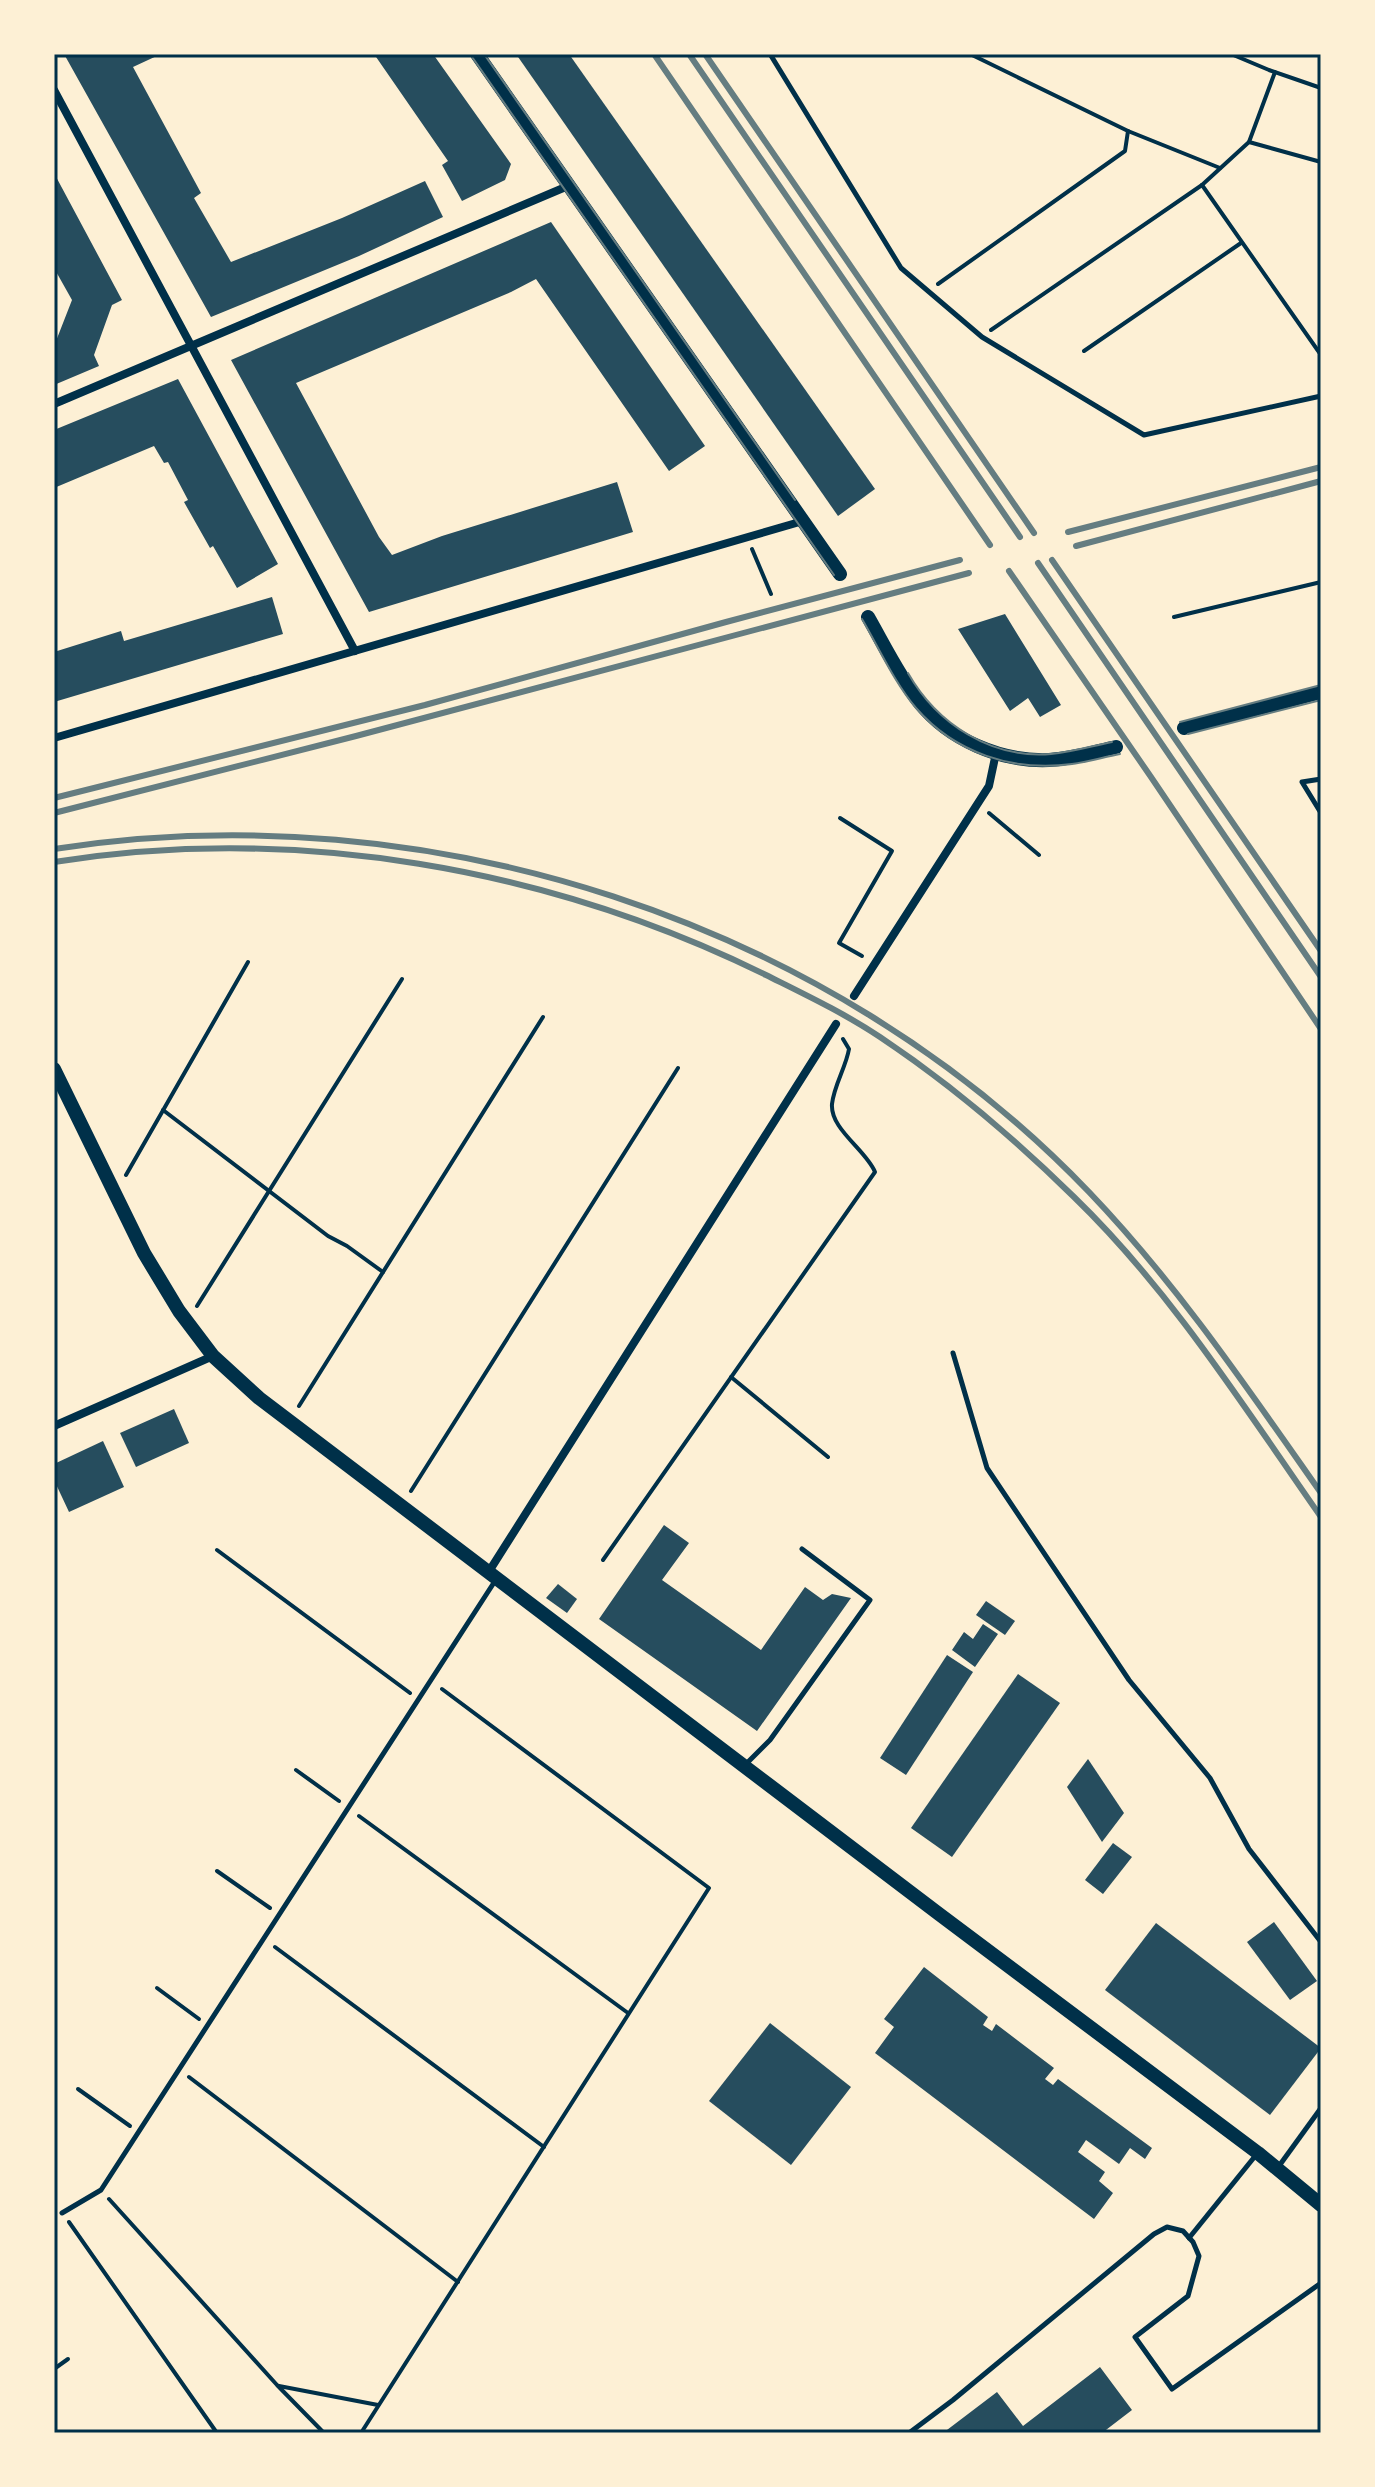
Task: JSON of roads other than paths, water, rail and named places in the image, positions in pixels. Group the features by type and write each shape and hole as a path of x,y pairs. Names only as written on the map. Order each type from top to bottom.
{"street":[{"path":"477,54 840,574"},
{"path":"54,90 355,651"},
{"path":"54,404 568,186"},
{"path":"54,738 803,521"},
{"path":"868,617 921,704 938,722 976,746 1018,758 1048,760 1116,747"},
{"path":"1184,728 1321,692"},
{"path":"854,996 989,786 996,753"},
{"path":"492,1576 836,1024"},
{"path":"54,1069 144,1253 187,1322 213,1356 259,1398 1258,2153 1321,2205"},
{"path":"54,1426 213,1356"}],"lane":[{"path":"770,54 901,268 982,337 1144,435 1321,396"},
{"path":"1321,779 1302,782 1321,813"},
{"path":"953,1353 987,1468 1129,1680 1210,1778 1249,1849 1321,1942"},
{"path":"744,1767 770,1740 870,1600 802,1549"},
{"path":"62,2213 101,2190 418,1700 492,1576"},
{"path":"1277,2169 1321,2108"},
{"path":"1189,2238 1258,2153"},
{"path":"909,2433 1154,2234 1167,2227 1183,2231 1199,2256 1188,2296 1135,2337 1172,2389 1321,2283"}],"tram line":[{"path":"470,54 834,575"},
{"path":"484,54 795,500"},
{"path":"862,619 916,708 931,724 967,748 1007,762 1050,766 1120,754"},
{"path":"908,673 934,708 950,722 987,744 1007,751 1051,754 1112,742"},
{"path":"1180,722 1321,685"},
{"path":"1188,734 1321,700"}],"railway":[{"path":"654,54 990,545"},
{"path":"689,54 1020,537"},
{"path":"705,54 1034,533"},
{"path":"1068,532 1321,467"},
{"path":"1076,546 1321,481"},
{"path":"54,798 425,705 960,560"},
{"path":"1052,560 1321,951"},
{"path":"1038,563 1321,977"},
{"path":"1009,571 1321,1029"},
{"path":"54,813 969,573"},
{"path":"54,849 195,836 336,840 476,860 613,896 745,948 869,1015 985,1097 1089,1192 1182,1300 1321,1493"},
{"path":"54,862 145,852 237,848 328,853 419,864 508,882 596,906 682,938 809,997 866,1028 931,1073 1005,1133 1074,1197 1143,1271 1174,1311 1235,1392 1321,1517"}]}
